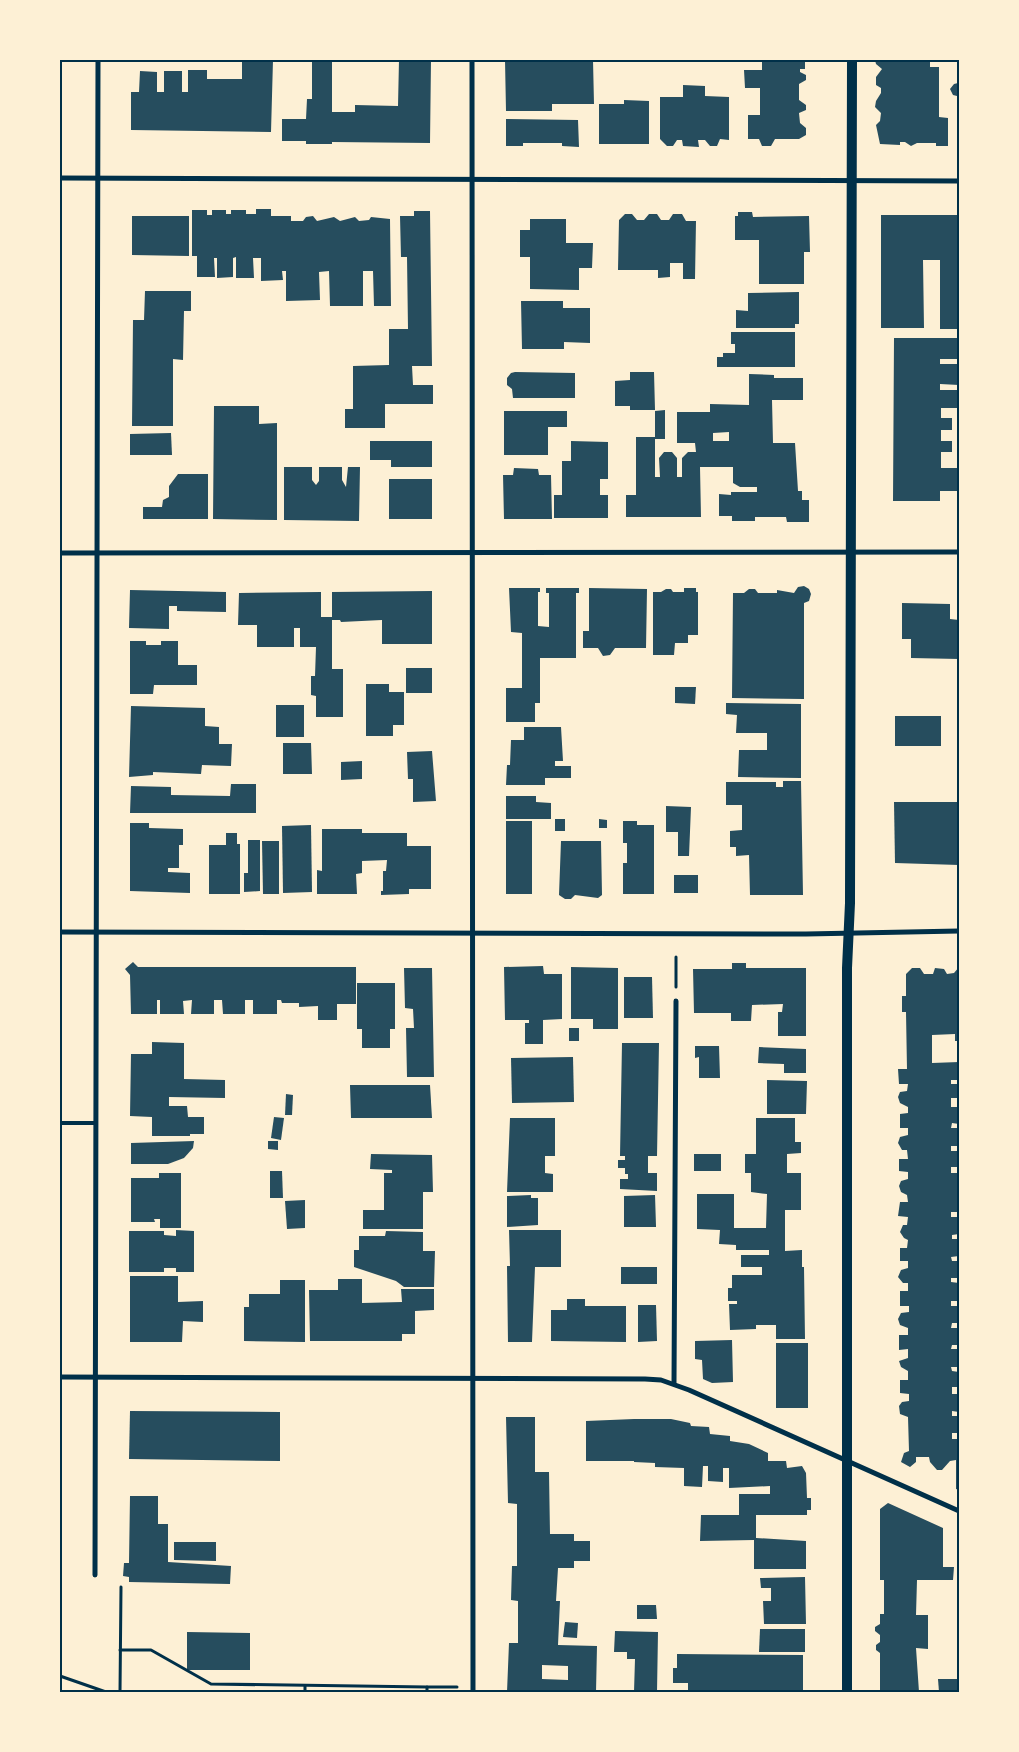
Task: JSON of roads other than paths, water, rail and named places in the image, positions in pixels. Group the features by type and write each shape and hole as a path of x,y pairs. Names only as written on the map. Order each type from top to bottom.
{"main road":[{"path":"847,1692 847,968 849,932 852,60"}],"street":[{"path":"95,1575 98,60"},
{"path":"472,60 473,1690"},
{"path":"60,178 959,181"},
{"path":"60,553 959,552"},
{"path":"60,932 959,931"},
{"path":"674,1384 676,1001"},
{"path":"60,1377 474,1378 645,1380 674,1384 959,1511"}],"lane":[{"path":"60,1123 96,1123"}]}
